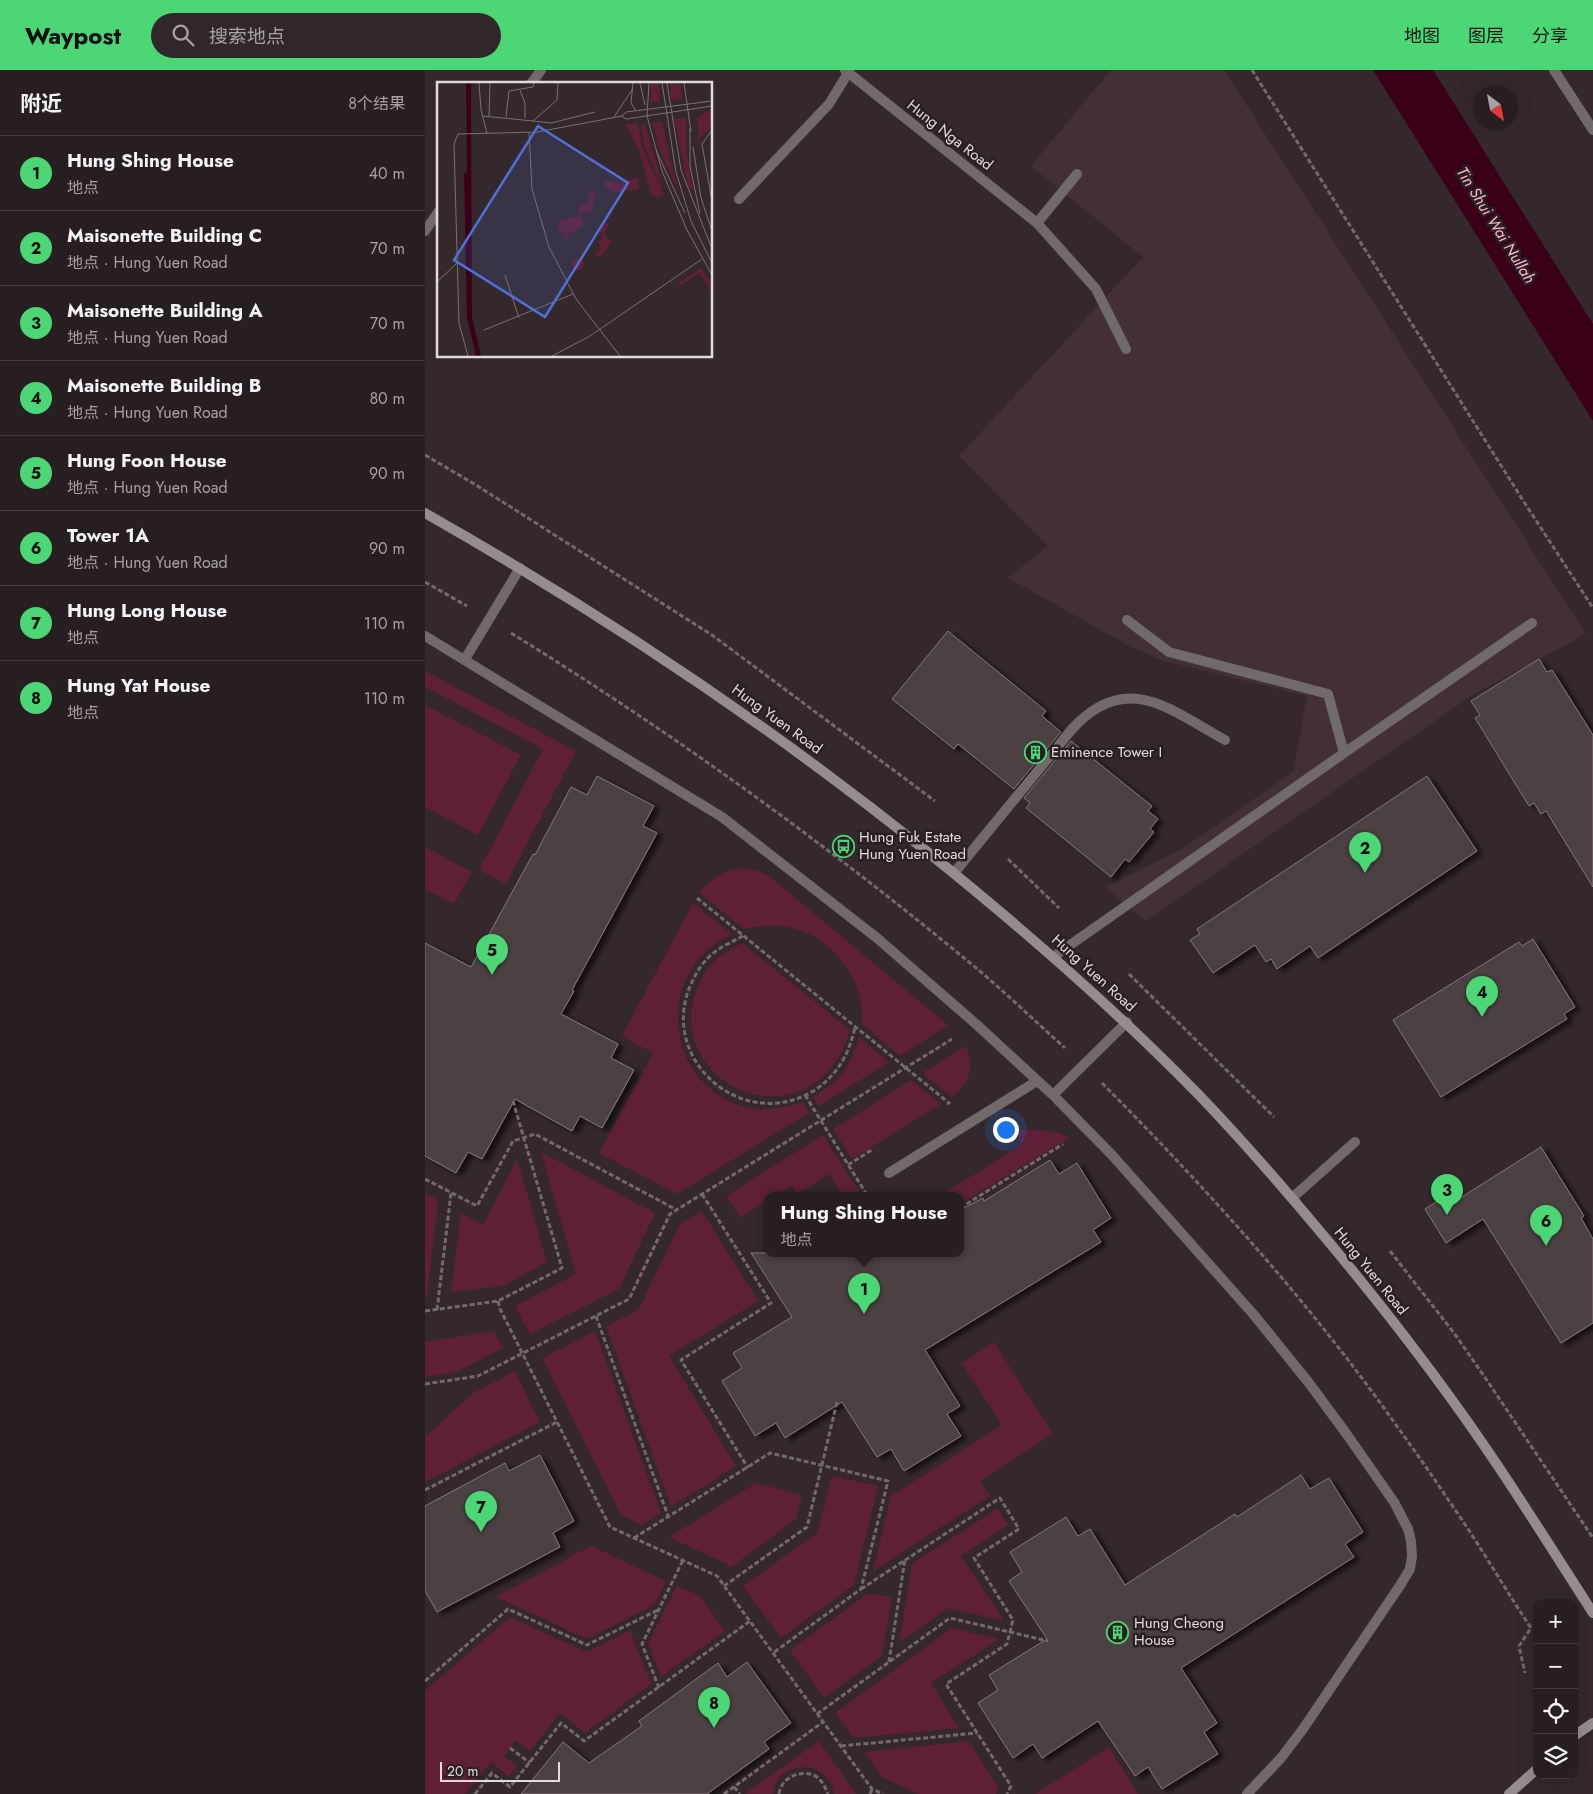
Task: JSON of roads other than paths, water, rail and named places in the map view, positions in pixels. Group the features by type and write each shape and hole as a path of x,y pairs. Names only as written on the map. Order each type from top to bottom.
{"street":[{"path":"532,82 541,70"},
{"path":"1554,70 1593,130"},
{"path":"739,200 829,104 846,71"},
{"name":"Hung Nga Road","path":"846,71 1037,223 1096,289 1126,349"},
{"path":"1037,223 1077,174"},
{"path":"425,231 437,214"},
{"name":"Hung Yuen Road","path":"425,513 611,624 787,744 865,802 954,873 1127,1022 1201,1097 1292,1198 1358,1277 1431,1371 1500,1468 1593,1613"},
{"path":"465,659 520,568"},
{"path":"1127,620 1169,652 1328,694 1344,753"},
{"path":"1053,957 1532,623"},
{"path":"425,636 722,817 877,938 976,1024 1053,1095 1113,1155 1254,1315 1309,1383 1394,1502 1408,1529 1411,1541 1412,1556 1409,1568 1401,1584 1303,1729 1281,1758 1247,1794"},
{"path":"954,873 1072,729 1084,716 1099,706 1116,699 1152,700 1225,740"},
{"path":"1053,1095 1127,1022"},
{"path":"889,1174 1037,1081"},
{"path":"1292,1198 1355,1142"},
{"path":"1577,1734 1593,1723"},
{"path":"1509,1794 1533,1773"}],"water":[{"name":"Tin Shui Wai Nullah","path":"1373,70 1433,70 1593,324 1593,421"}],"place":[{"name":"Eminence Tower I","path":"1035,752"},
{"name":"Hung Fuk Estate Hung Yuen Road","path":"843,846"},
{"name":"Maisonette Building C","path":"1365,873"},
{"name":"Hung Foon House","path":"492,975"},
{"name":"Maisonette Building B","path":"1482,1017"},
{"name":"Maisonette Building A","path":"1447,1215"},
{"name":"Tower 1A","path":"1546,1246"},
{"name":"Hung Shing House","path":"864,1314"},
{"name":"Hung Long House","path":"481,1532"},
{"name":"Hung Cheong House","path":"1118,1632"},
{"name":"Hung Yat House","path":"714,1728"}]}
